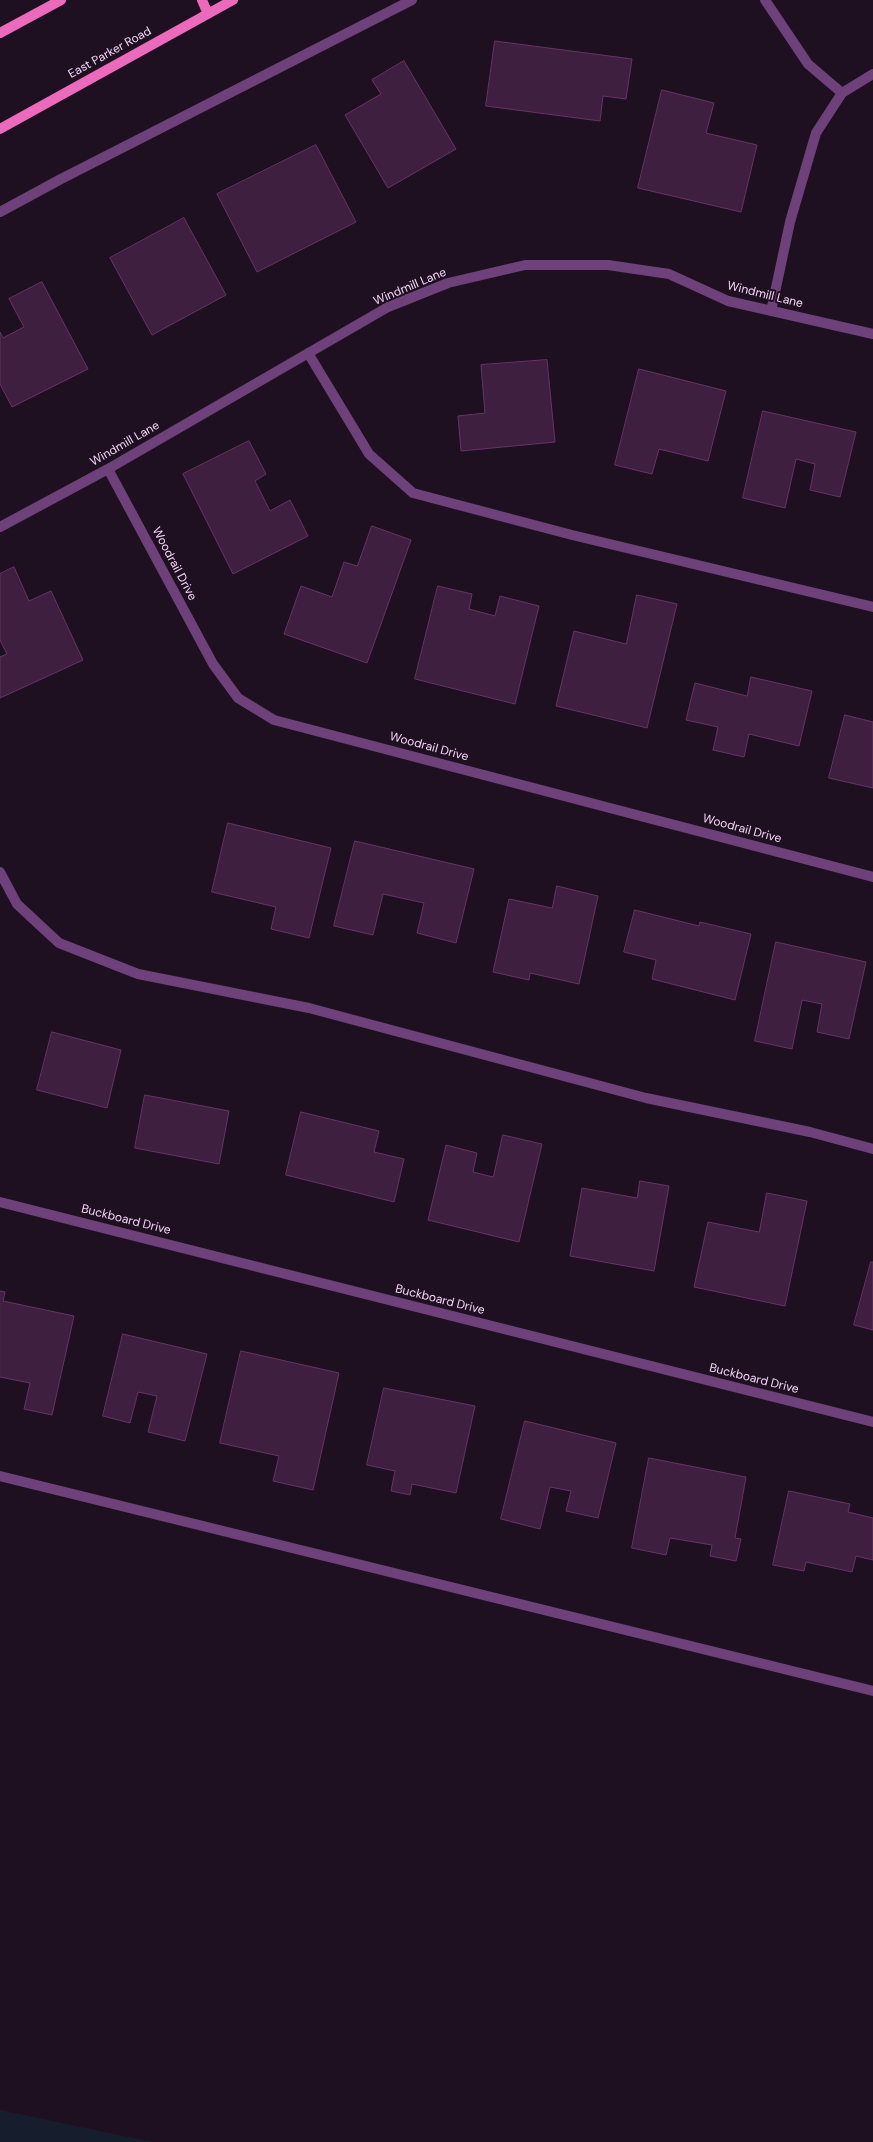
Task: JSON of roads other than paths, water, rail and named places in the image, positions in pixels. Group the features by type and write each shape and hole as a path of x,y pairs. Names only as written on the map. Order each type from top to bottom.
{"main road":[{"path":"0,33 60,0"},
{"path":"202,0 208,14"},
{"name":"East Parker Road","path":"0,129 233,0"}],"street":[{"path":"0,212 61,179 412,0"},
{"path":"765,0 808,64 842,93"},
{"path":"771,311 790,222 816,132 842,93 873,74"},
{"name":"Windmill Lane","path":"0,527 108,469 395,304 448,283 525,265 608,265 669,274 728,301 873,334"},
{"path":"308,353 369,454 413,493 580,536 873,607"},
{"name":"Woodrail Drive","path":"108,469 213,664 238,698 274,720 873,877"},
{"path":"0,872 17,904 59,943 138,974 309,1008 646,1098 810,1132 873,1149"},
{"name":"Buckboard Drive","path":"0,1202 873,1422"},
{"path":"0,1476 873,1691"}]}
